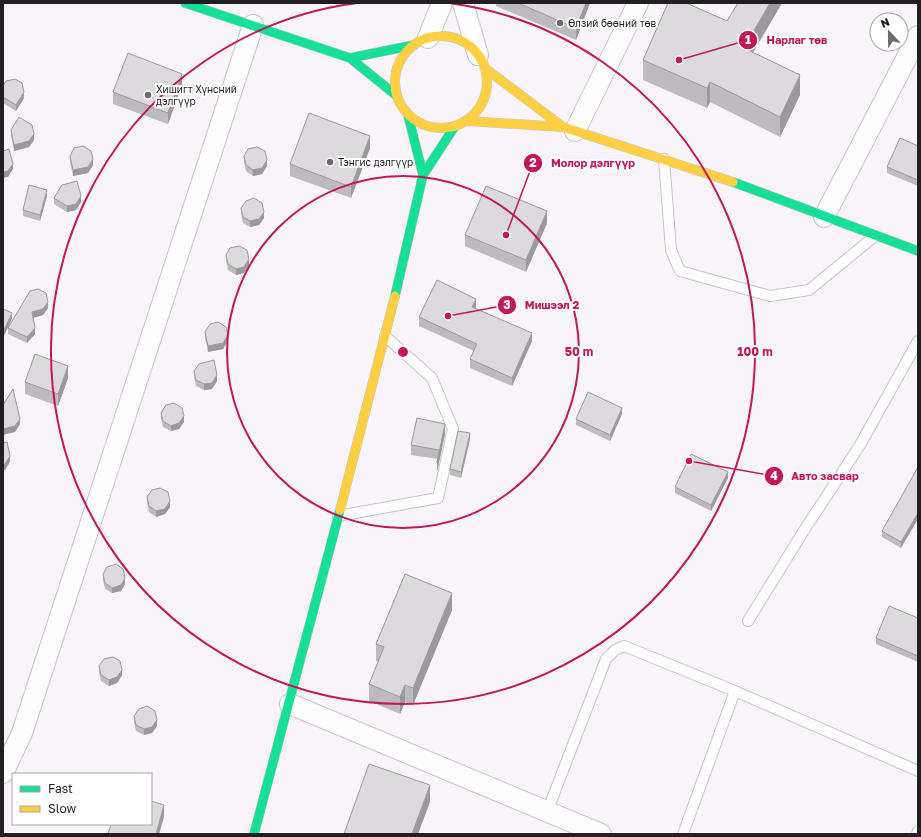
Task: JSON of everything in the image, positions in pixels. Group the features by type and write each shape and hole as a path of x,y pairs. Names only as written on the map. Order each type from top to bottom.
{"street":[{"path":"185,3 350,58 397,96"},
{"path":"442,3 421,41 404,55 397,67 394,81 401,106 408,115 418,123 430,127 443,128 455,126 467,121 478,111 484,98 487,83 482,62 463,3"},
{"path":"569,129 638,3"},
{"path":"3,773 22,733 253,25"},
{"path":"350,58 442,36 456,38 468,45 482,62 569,129"},
{"path":"824,217 918,36"},
{"path":"408,115 423,175"},
{"path":"467,121 569,129 730,181 918,251"},
{"path":"254,834 290,704 404,263 423,175 455,126"},
{"path":"290,704 601,834"}],"lane":[{"path":"664,159 671,250 680,271 770,296 808,290 876,236"},
{"path":"338,516 438,498 453,429 432,378 385,336"},
{"path":"748,620 860,445 918,341"},
{"path":"547,812 606,659 615,650 624,646 735,691 918,770"},
{"path":"683,834 735,691"}],"building":[{"path":"518,3 586,3 576,28"},
{"path":"668,3 686,3 727,21 738,3 770,3 744,48 800,75 780,117 710,82 707,88 643,60"},
{"name":"Хишигт Хүнсний дэлгүүр","path":"128,53 182,74 168,113 113,92"},
{"path":"15,79 22,83 24,92 16,105 3,97 3,86 6,81"},
{"name":"Тэнгис дэлгүүр","path":"309,113 370,136 351,187 290,164"},
{"path":"19,117 32,125 34,134 29,141 14,145 11,130"},
{"path":"900,138 918,146 918,180 887,167"},
{"path":"83,146 91,151 93,159 88,167 73,170 70,156 74,148"},
{"path":"257,147 265,151 267,160 262,168 253,170 246,165 244,156 248,149"},
{"path":"9,149 13,164 8,171 3,172 3,151"},
{"path":"77,181 81,196 76,204 67,206 54,198 62,185"},
{"path":"29,185 47,190 40,215 23,210"},
{"path":"486,186 547,211 526,260 465,235"},
{"path":"254,198 262,203 264,212 259,219 250,221 243,217 241,208 246,201"},
{"path":"239,246 247,250 249,259 244,267 236,269 228,264 226,255 230,248"},
{"path":"437,280 476,299 472,307 532,333 512,378 470,359 477,344 419,317"},
{"path":"38,289 46,293 48,302 43,309 32,312 35,328 27,337 8,328 30,291"},
{"path":"3,309 12,313 3,332"},
{"path":"218,322 226,327 228,335 223,343 208,346 205,332 210,324"},
{"path":"35,354 68,366 58,394 25,382"},
{"path":"214,360 217,375 212,383 204,384 196,380 194,371 199,364"},
{"path":"13,389 20,419 15,426 3,429 3,405"},
{"path":"588,392 622,408 610,435 576,419"},
{"path":"174,403 182,408 184,416 179,423 171,426 163,421 161,413 166,405"},
{"path":"417,418 445,424 437,463 439,450 411,445"},
{"path":"458,431 470,433 461,472 450,469"},
{"path":"7,442 10,456 3,465 3,443"},
{"path":"691,454 728,472 711,505 675,487"},
{"path":"918,467 918,513 901,542 882,531"},
{"path":"160,488 168,492 170,501 165,509 156,511 149,506 147,497 152,490"},
{"path":"116,564 123,569 125,578 121,585 112,588 105,583 103,574 107,567"},
{"path":"405,574 452,593 413,688 405,685 400,697 369,684 384,647 376,644"},
{"path":"889,606 918,618 918,656 876,638"},
{"path":"113,657 120,661 122,670 117,677 109,680 101,675 99,666 104,659"},
{"path":"147,706 155,711 157,720 152,727 144,729 136,725 134,716 139,709"},
{"path":"369,764 430,785 412,834 344,834"},
{"path":"152,801 164,805 156,834 108,834 111,825 152,825"}],"traffic: fast":[{"path":"185,3 350,58 397,96"},
{"path":"350,58 414,45"},
{"path":"408,115 423,175"},
{"path":"395,296 423,175 455,126"},
{"path":"733,182 918,251"},
{"path":"254,834 340,510"}],"traffic: slow":[{"path":"441,36 459,39 474,49 484,64 487,82 484,100 474,115 459,125 441,128 423,125 408,115 398,100 395,82 398,64 408,49 423,39 441,36"},
{"path":"486,69 563,127"},
{"path":"467,121 563,127 733,182"},
{"path":"340,510 395,296"}],"place":[{"name":"Өлзий бөөний төв","path":"560,23"},
{"name":"Нарлаг төв","path":"679,60"},
{"name":"Хишигт Хүнсний дэлгүүр","path":"148,95"},
{"name":"Тэнгис дэлгүүр","path":"330,162"},
{"name":"Молор дэлгүүр","path":"506,235"},
{"name":"Мишээл 2","path":"448,316"},
{"name":"Авто засвар","path":"689,461"}]}
